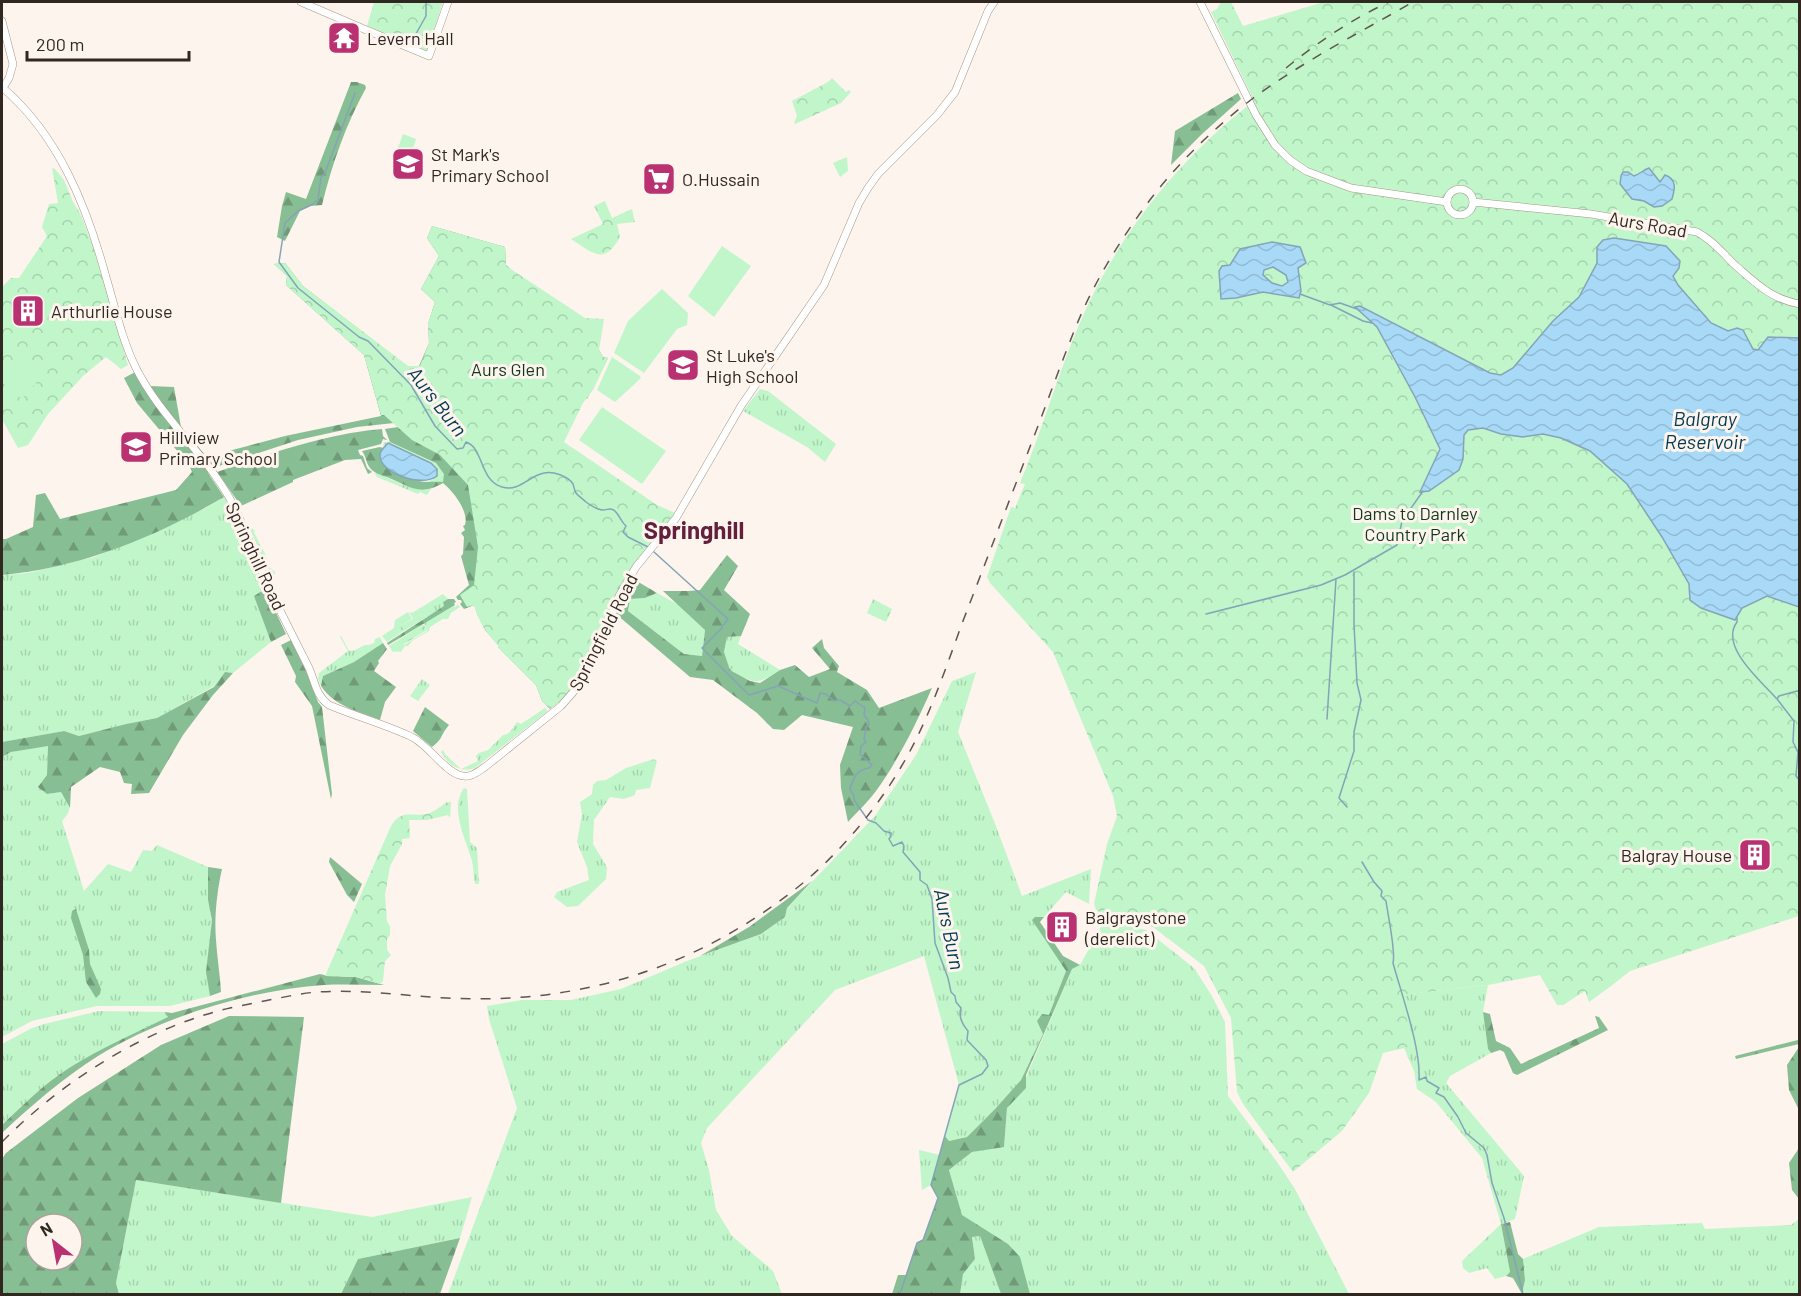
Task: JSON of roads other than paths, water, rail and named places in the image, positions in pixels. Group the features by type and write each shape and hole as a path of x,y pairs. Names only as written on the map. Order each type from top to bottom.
{"street":[{"path":"301,2 429,56 448,2"},
{"name":"Springfield Road","path":"464,777 485,767 570,697 608,624 619,596 636,567 676,518 741,406 821,291 859,203 868,188 878,174 937,115 955,92 988,11 994,2"},
{"name":"Aurs Road","path":"1200,2 1256,115 1275,145 1290,160 1306,171 1351,188 1447,202"},
{"path":"2,21 14,64 3,88"},
{"name":"Springhill Road","path":"3,88 34,119 60,159 92,228 135,367 154,399 215,477 235,507 275,600 311,672 321,699 329,705 412,737 455,774 464,777"},
{"name":"Aurs Road","path":"1458,189 1467,191 1473,202 1470,210 1464,215 1449,210 1447,202 1450,194 1458,189"},
{"name":"Aurs Road","path":"1473,202 1591,214 1697,232 1711,241 1768,293 1785,301 1800,304"}],"water":[{"path":"1649,168 1660,182 1665,175 1672,179 1674,188 1672,199 1662,206 1654,207 1644,201 1632,199 1620,184 1623,172 1634,176"},
{"name":"Balgray Reservoir","path":"1614,238 1666,246 1680,261 1679,268 1673,276 1678,285 1711,323 1728,331 1737,328 1743,330 1753,349 1758,350 1768,337 1799,338 1799,607 1767,596 1742,608 1735,620 1701,608 1690,600 1689,584 1662,537 1627,484 1590,451 1561,438 1543,434 1523,437 1501,434 1483,428 1468,430 1464,435 1463,459 1459,470 1429,491 1420,492 1440,449 1377,327 1355,307 1360,306 1490,373 1501,375 1513,368 1553,321 1579,297 1597,263 1597,247 1603,240"},
{"path":"1272,242 1300,247 1306,263 1298,268 1301,291 1299,298 1263,292 1221,299 1219,271 1222,266 1230,265 1240,249","holes":["1273,267 1286,275 1288,282 1282,286 1272,283 1263,275 1264,270"]},
{"path":"388,443 431,463 437,469 437,476 422,480 412,479 402,477 386,468 380,455"}],"waterway":[{"name":"Aurs Burn","path":"413,39 426,16 426,2"},
{"name":"Aurs Burn","path":"355,93 325,173 321,177 318,200 298,211 285,223 279,262 298,288 359,337 368,341 411,385 435,426 457,449 463,448 466,442 472,445 489,478 495,483 508,488 519,486 544,473 560,475 571,481 576,493 594,507 615,511 626,526 623,532 648,547"},
{"path":"1300,294 1330,305 1340,303 1357,309"},
{"path":"1331,305 1372,323"},
{"path":"1206,614 1321,585 1345,575 1397,545 1402,521 1423,491"},
{"name":"Aurs Burn","path":"654,552 728,619 702,648 749,695 778,686 817,703 820,693 850,706 855,701 865,708 864,715 869,725 866,727 864,739 866,742 861,746 860,754 872,765 856,775 850,789 854,800 868,820 891,833 889,839 893,846 902,842 903,852 920,872 920,880 927,885 932,899 935,943 951,992 961,1008 961,1020 968,1031 967,1040 986,1060 988,1066 982,1074 959,1085 931,1185 938,1198 923,1240 917,1243 900,1294"},
{"path":"1347,807 1339,798 1354,751 1354,732 1361,700 1357,683 1354,572"},
{"path":"1327,719 1336,579"},
{"path":"1737,618 1733,631 1733,642 1737,652 1752,673 1776,698"},
{"path":"1800,692 1779,696 1777,699 1794,721 1793,742 1798,752 1796,776 1800,781"},
{"path":"1362,862 1382,891 1381,896 1386,901 1393,943 1393,963 1414,1038 1419,1080 1426,1077 1427,1081 1439,1088 1436,1093 1444,1097 1466,1133 1484,1148 1523,1294"},
{"path":"1800,1236 1800,1245"}],"railway":[{"path":"1286,68 1336,32 1389,2"},
{"path":"2,1142 51,1098 78,1078 137,1043 199,1017 235,1007 318,992 350,991 495,999 588,988 633,976 676,960 718,940 759,916 813,875 855,832 880,800 920,732 1083,309 1132,225 1178,166 1236,111 1331,48 1413,2"}],"place":[{"name":"Levern Hall","path":"344,38"},
{"name":"St Mark's Primary School","path":"408,164"},
{"name":"O.Hussain","path":"659,179"},
{"name":"Arthurlie House","path":"28,311"},
{"name":"St Luke's High School","path":"683,365"},
{"name":"Hillview Primary School","path":"136,447"},
{"name":"Balgray House","path":"1755,855"},
{"name":"Balgraystone (derelict)","path":"1062,927"}],"district":[{"name":"Springhill","path":"694,529"}],"park label":[{"name":"Aurs Glen","path":"508,369"},
{"name":"Dams to Darnley Country Park","path":"1415,523"}]}
